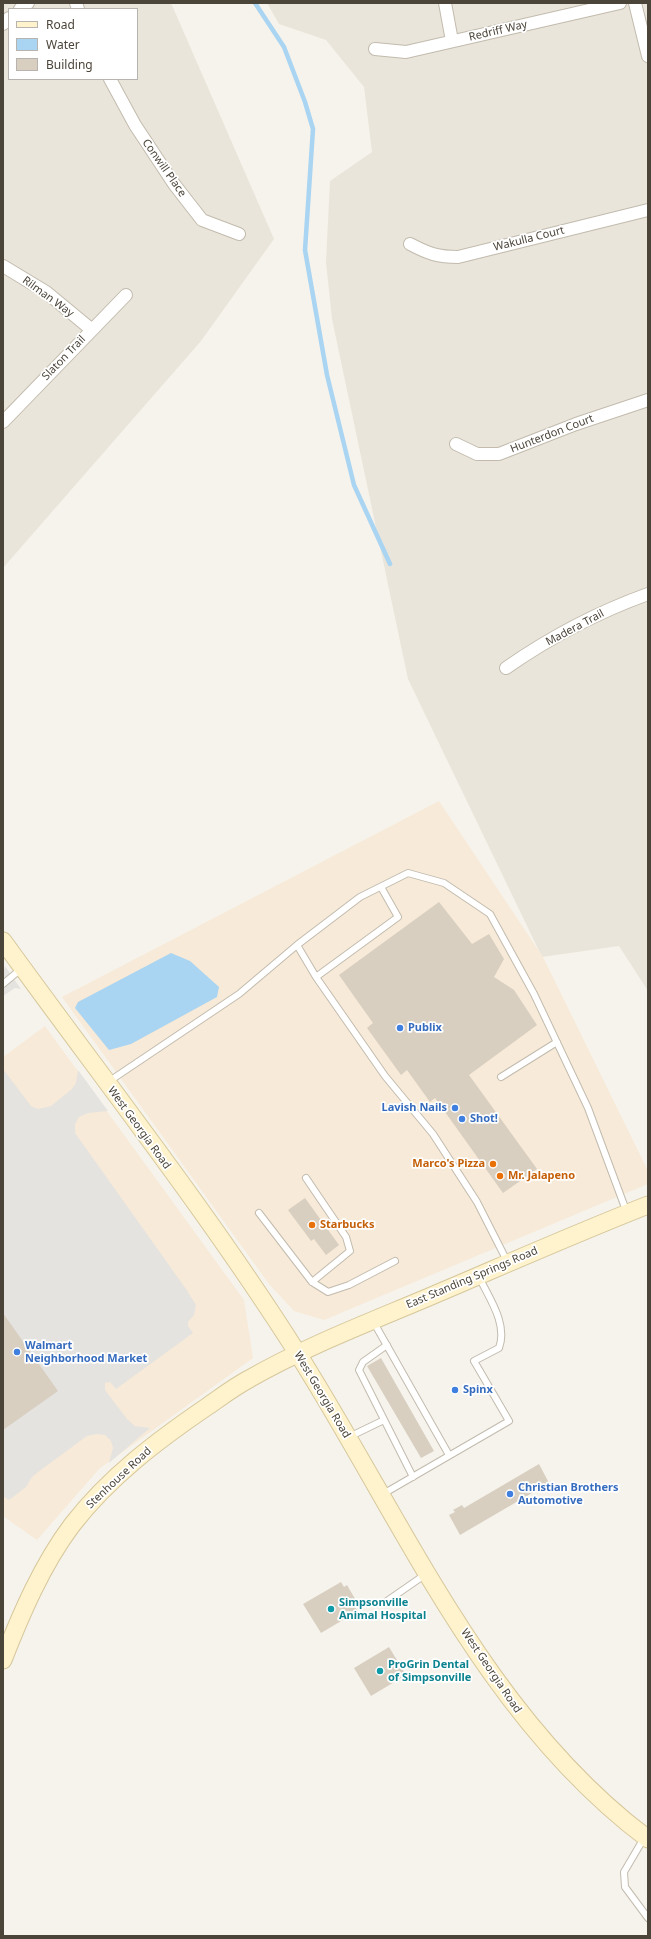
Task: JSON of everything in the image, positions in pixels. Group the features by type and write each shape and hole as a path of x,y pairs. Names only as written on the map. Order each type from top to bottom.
{"main road":[{"name":"West Georgia Road","path":"3,941 219,1237 298,1354 427,1573 484,1664 538,1735 587,1787 647,1838"},
{"name":"East Standing Springs Road","path":"298,1354 508,1262 648,1205"},
{"name":"Stenhouse Road","path":"3,1660 22,1611 52,1558 72,1526 101,1492 136,1459 187,1421 247,1379 298,1354"}],"street":[{"path":"445,3 452,41"},
{"name":"Redriff Way","path":"375,49 406,52 620,3"},
{"path":"635,3 648,56"},
{"name":"Conwill Place","path":"111,80 135,126 174,184 202,220 239,234"},
{"name":"Wakulla Court","path":"410,244 428,254 441,257 458,257 648,210"},
{"name":"Rilman Way","path":"3,266 46,292 92,330"},
{"name":"Slaton Trail","path":"3,422 126,295"},
{"name":"Hunterdon Court","path":"456,444 477,454 499,454 576,424 648,400"},
{"name":"Madera Trail","path":"506,668 576,626 605,611 648,594"}],"lane":[{"path":"106,1083 239,994 297,945 360,897 408,873 444,883 490,914 534,994 588,1108 627,1213"},
{"path":"316,977 398,917 381,887"},
{"path":"297,945 316,977 385,1076 433,1134 477,1202 508,1262"},
{"path":"3,984 23,968"},
{"path":"501,1077 556,1042"},
{"path":"306,1178 346,1237 350,1251 312,1282"},
{"path":"259,1213 312,1282 328,1292 349,1285 395,1261"},
{"path":"381,1495 509,1421 474,1361 499,1348 503,1337 500,1322 478,1276"},
{"path":"373,1321 449,1455"},
{"path":"387,1345 362,1362 358,1370 413,1477"},
{"path":"348,1438 384,1420"},
{"path":"387,1601 427,1573"},
{"path":"647,1838 624,1872 625,1887 648,1918"}],"shaded area":[{"path":"3,3 171,3 274,239 201,341 3,568"},
{"path":"267,3 648,3 648,991 619,946 542,957 408,679 332,319 326,262 330,181 372,152 364,87 326,40 279,24"},
{"path":"439,801 543,957 648,1171 648,1184 324,1320 294,1311 269,1284 62,997"},
{"path":"5,966 21,989 15,988 3,996 3,973"},
{"path":"45,1026 244,1300 253,1358 99,1469 37,1540 3,1516 3,1057"},
{"path":"3,1069 31,1106 38,1109 51,1106 72,1089 76,1083 78,1070 108,1111 88,1113 79,1117 75,1124 75,1133 196,1305 194,1315 188,1322 188,1326 193,1333 116,1389 110,1382 105,1383 105,1390 127,1419 135,1426 150,1428 109,1463 113,1448 111,1441 105,1435 97,1434 87,1436 38,1472 32,1477 26,1487 9,1500 3,1496"}],"water":[{"path":"171,953 190,961 219,987 217,997 131,1044 109,1050 75,1008 78,1002"}],"building":[{"path":"439,902 472,944 489,934 504,959 494,977 514,990 537,1025 469,1075 537,1169 503,1193 435,1098 430,1102 407,1070 401,1075 367,1028 373,1023 339,975"},
{"name":"Starbucks","path":"305,1198 339,1245 326,1255 314,1239 311,1241 288,1210"},
{"name":"Walmart Neighborhood Market","path":"3,1313 58,1391 3,1430"},
{"path":"381,1358 434,1451 421,1458 367,1366"},
{"name":"Christian Brothers Automotive","path":"539,1464 549,1483 460,1535 449,1515 455,1512 453,1510 462,1505 464,1508"},
{"name":"Simpsonville Animal Hospital","path":"341,1582 344,1587 347,1585 358,1604 354,1606 358,1611 321,1633 303,1604"},
{"name":"ProGrin Dental of Simpsonville","path":"389,1647 406,1675 371,1696 354,1668"}],"waterway":[{"path":"255,3 284,47 305,102 313,129 305,250 327,375 354,485 390,564"}],"place":[{"name":"Publix","path":"400,1028"},
{"name":"Lavish Nails","path":"455,1108"},
{"name":"Shot!","path":"462,1119"},
{"name":"Marco's Pizza","path":"493,1164"},
{"name":"Mr. Jalapeno","path":"500,1176"},
{"name":"Starbucks","path":"312,1225"},
{"name":"Walmart Neighborhood Market","path":"17,1352"},
{"name":"Spinx","path":"455,1390"},
{"name":"Christian Brothers Automotive","path":"510,1494"},
{"name":"Simpsonville Animal Hospital","path":"331,1609"},
{"name":"ProGrin Dental of Simpsonville","path":"380,1671"}]}
